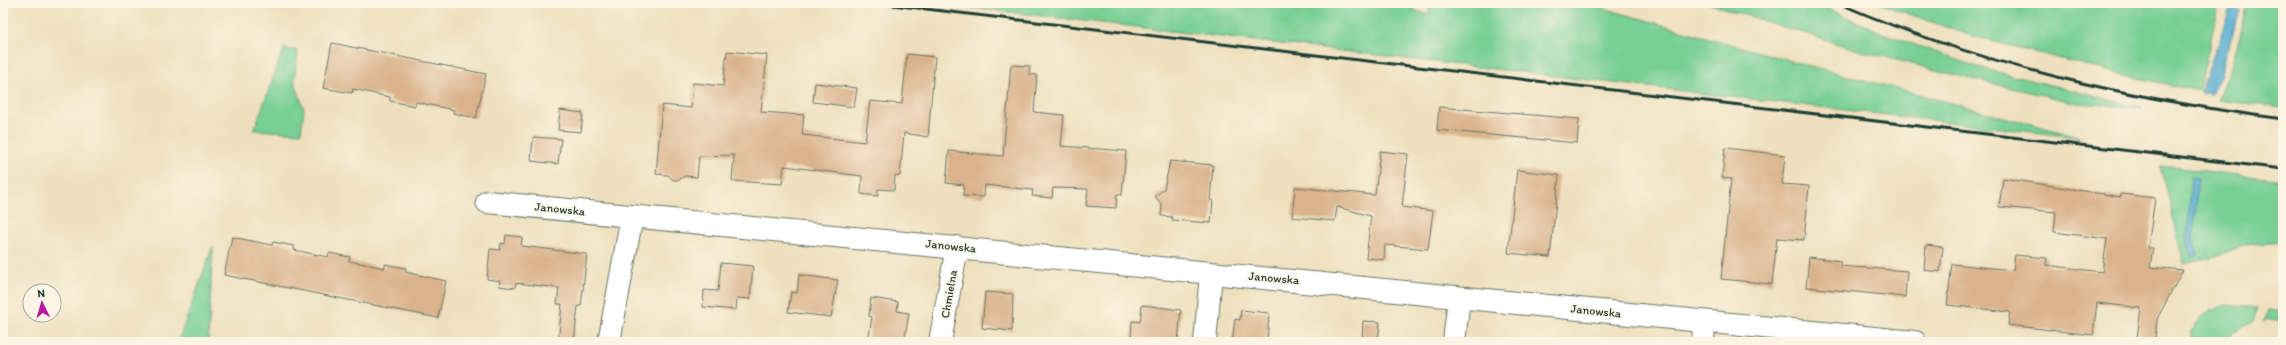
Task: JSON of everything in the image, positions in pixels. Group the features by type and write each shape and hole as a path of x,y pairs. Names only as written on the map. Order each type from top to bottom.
{"street":[{"name":"Janowska","path":"487,202 957,247 1459,298 1704,332 1915,342"},
{"path":"609,342 632,216"},
{"name":"Chmielna","path":"940,342 957,247"},
{"path":"1205,342 1212,273"},
{"path":"1454,342 1459,298"}],"green space":[{"path":"931,3 1414,3 1412,9 1428,15 1431,3 1585,3 1780,58 2084,138"},
{"path":"1707,3 1815,3 1885,34 1977,67 2143,108 2077,103 1955,75 1858,50"},
{"path":"1878,3 2219,3 2199,91 2115,73 1966,34"},
{"path":"2246,3 2283,3 2283,108 2218,100 2235,53 2242,28"},
{"path":"284,48 298,51 294,80 304,109 301,133 254,130"},
{"path":"2161,166 2283,180 2283,242 2243,245 2217,256 2184,264"},
{"path":"213,246 208,342 178,342"},
{"path":"2225,305 2258,308 2253,321 2235,332 2225,342 2188,342 2197,322 2201,318 2211,311"},
{"path":"2268,310 2283,312 2283,321 2270,319 2263,321"}],"water":[{"path":"2231,6 2240,11 2219,76 2211,94 2200,93"},
{"path":"2191,177 2198,178 2193,238 2198,255 2191,258 2187,239"}],"building":[{"path":"332,43 486,74 476,118 453,113 454,110 416,102 415,106 390,101 390,97 353,89 352,93 323,88"},
{"path":"727,51 767,55 761,112 804,115 802,135 865,142 870,101 902,104 907,54 935,57 928,137 904,133 900,176 895,175 894,190 878,189 878,196 861,194 862,176 784,166 782,184 732,181 734,155 699,156 697,177 685,176 678,180 673,180 668,175 656,174 662,105 691,108 693,83 723,86"},
{"path":"1011,65 1030,66 1029,74 1037,75 1034,112 1064,115 1061,146 1126,151 1122,195 1117,194 1116,208 1086,206 1088,189 1053,188 1052,198 1032,196 1033,190 985,185 984,197 963,196 964,185 946,183 949,151 1003,156"},
{"path":"815,83 857,88 854,107 813,102"},
{"path":"1439,107 1579,119 1577,143 1437,130"},
{"path":"560,110 583,113 581,132 558,130"},
{"path":"533,137 561,139 558,164 531,161"},
{"path":"1725,148 1785,155 1782,184 1809,186 1804,240 1777,238 1772,284 1721,279 1731,179 1722,178"},
{"path":"1380,151 1408,154 1402,207 1433,211 1428,249 1385,245 1384,260 1366,258 1371,216 1337,207 1335,221 1292,217 1295,187 1375,195"},
{"path":"1170,161 1213,165 1210,200 1213,200 1211,223 1172,220 1172,217 1161,216 1162,205 1155,196 1164,189"},
{"path":"1517,170 1559,175 1550,257 1508,253"},
{"path":"2003,178 2121,197 2121,194 2155,198 2148,248 2153,248 2150,267 2183,270 2157,319 2155,340 2137,338 2141,308 2097,303 2093,335 2008,325 2010,312 1947,305 1952,264 2013,270 2015,255 2047,258 2046,265 2102,272 2107,239 2054,232 2056,212 1999,207"},
{"path":"506,235 522,237 521,246 587,254 581,306 578,306 574,342 558,342 562,304 557,304 559,288 516,283 515,288 499,286 500,281 487,279 490,249 500,250 501,243 505,244"},
{"path":"232,237 272,245 273,242 294,246 294,250 328,257 329,253 350,257 349,261 385,268 385,264 406,268 405,272 446,281 438,318 224,275"},
{"path":"1926,245 1943,247 1940,272 1924,270"},
{"path":"1809,257 1840,261 1840,266 1907,271 1905,297 1806,287"},
{"path":"721,263 753,266 750,299 737,298 736,310 703,307 704,290 718,291"},
{"path":"799,275 838,280 831,317 788,312 791,292 797,293"},
{"path":"985,292 1013,294 1012,331 982,328"},
{"path":"871,298 898,302 897,311 909,313 904,342 868,342 872,317 869,316"},
{"path":"1142,305 1181,310 1178,342 1131,338 1132,321 1140,322"},
{"path":"1241,310 1269,313 1267,342 1232,342 1235,319 1240,320"},
{"path":"1363,321 1380,322 1378,342 1362,342"}],"railway":[{"path":"875,3 2283,169"},
{"path":"1838,3 1892,25 1946,44 2001,62 2056,77 2169,101 2283,119"}]}
